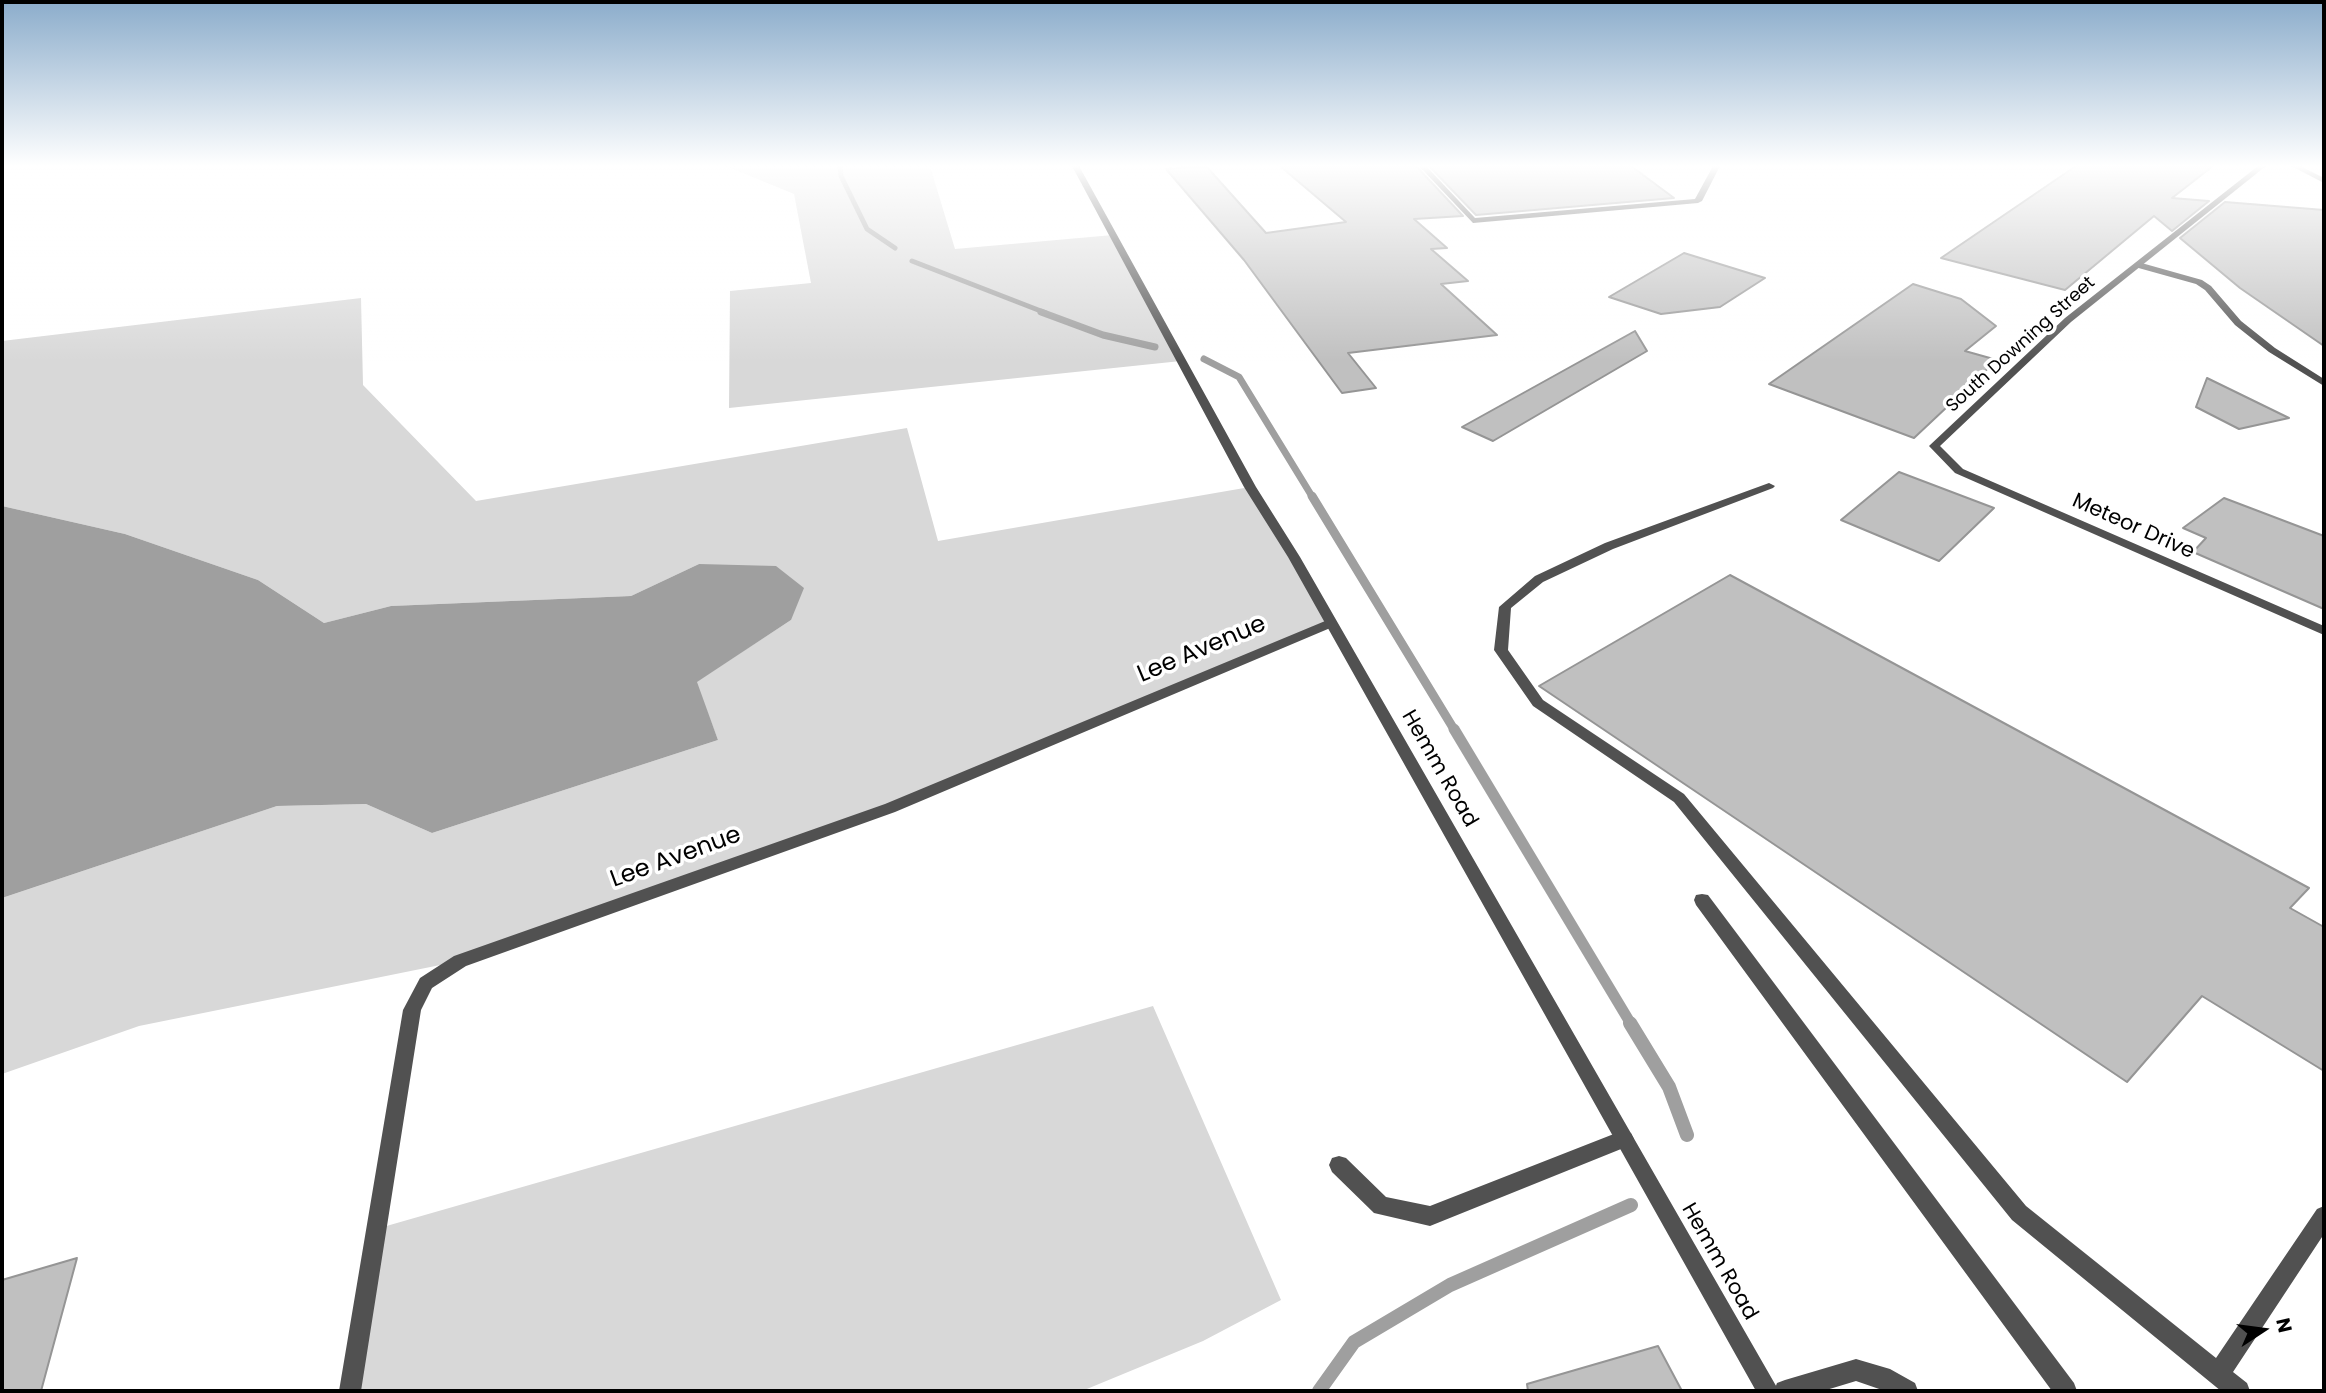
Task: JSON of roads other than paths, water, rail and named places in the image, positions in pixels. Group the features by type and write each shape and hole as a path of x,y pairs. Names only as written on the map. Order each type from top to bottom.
{"street":[{"name":"Hemm Road","path":"1110,231 1250,487 1294,557 1768,1391"},
{"name":"South Downing Street","path":"1934,446 2068,320 2181,231"},
{"path":"2138,265 2199,282 2208,288 2238,323 2272,350 2324,383"},
{"name":"Meteor Drive","path":"1934,446 1959,471 2324,631"},
{"path":"1769,486 1609,547 1539,579 1505,607 1501,650 1538,704 1679,798 2019,1213 2239,1391"},
{"name":"Lee Avenue","path":"350,1391 412,1010 426,983 460,961 890,808 1330,622"},
{"path":"1702,900 2066,1391"},
{"path":"1339,1165 1381,1206 1430,1216 1624,1139"},
{"path":"2218,1374 2324,1216"},
{"path":"1785,1391 1856,1370 1882,1377 1907,1391"}],"waterway":[{"path":"870,231 895,248"},
{"path":"912,261 1046,313"},
{"path":"1041,312 1103,335 1155,347"},
{"path":"1204,359 1239,377 1313,498"},
{"path":"1312,496 1455,731"},
{"path":"1454,729 1631,1024"},
{"path":"1630,1023 1669,1087 1687,1135"},
{"path":"1319,1391 1354,1342 1450,1285 1631,1205"}]}
